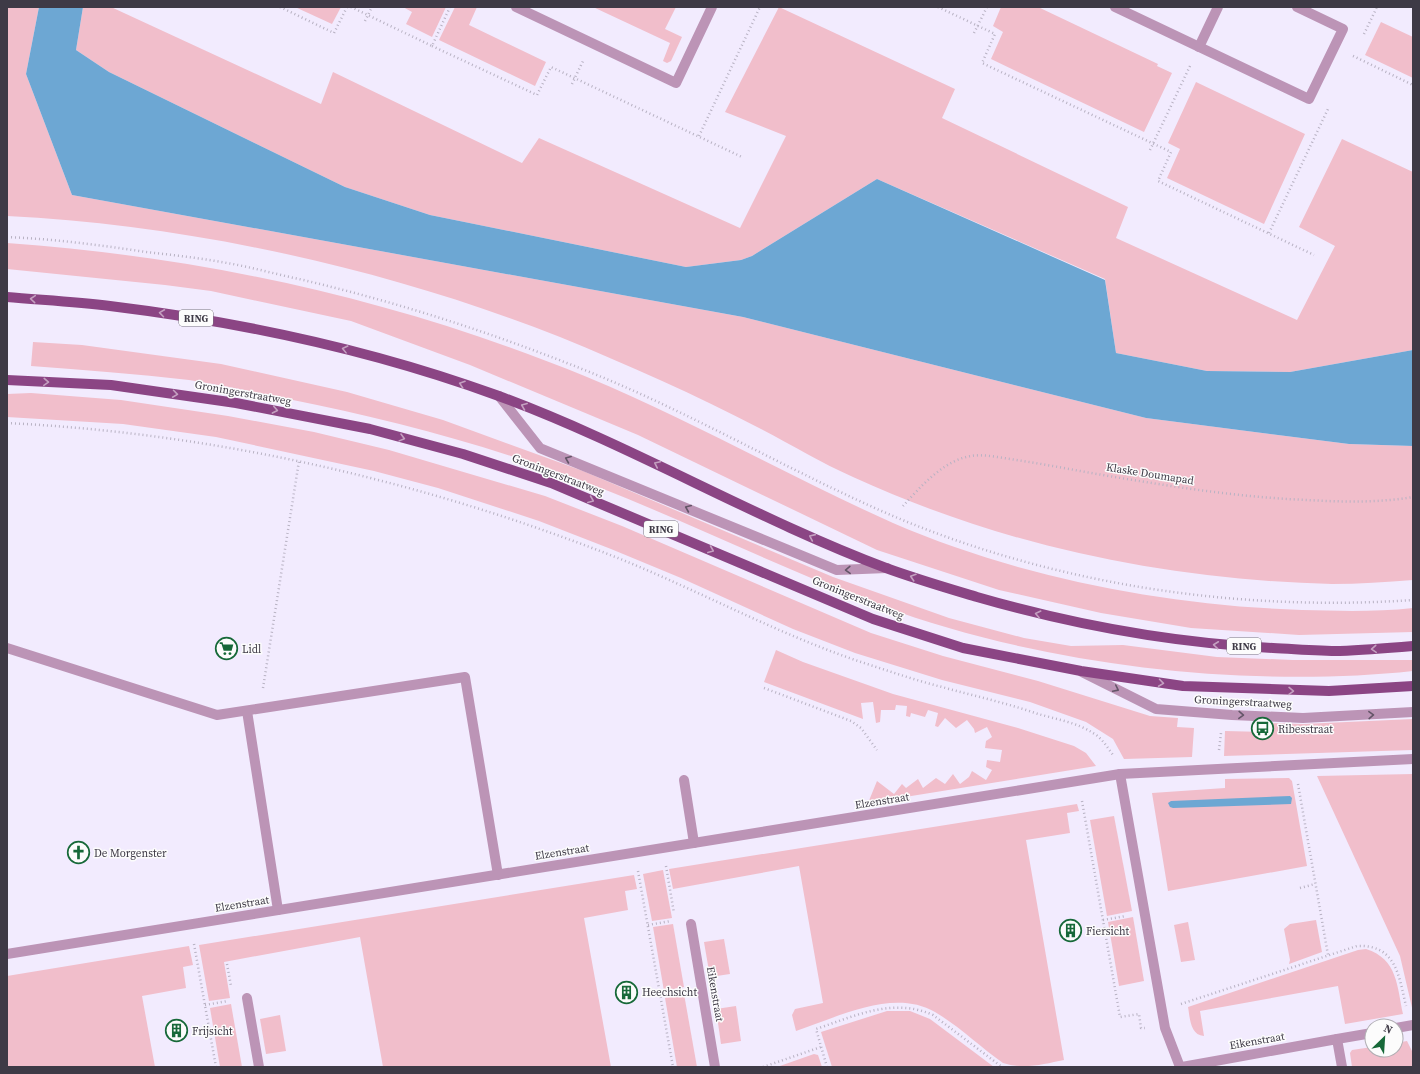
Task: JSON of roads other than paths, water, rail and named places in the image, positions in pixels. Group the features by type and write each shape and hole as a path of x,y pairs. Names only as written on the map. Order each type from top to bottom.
{"main road":[{"name":"Groningerstraatweg","path":"7,297 107,306 198,318 324,344 383,359 499,396 598,436 811,537 887,568 1034,613 1125,632 1218,645 1338,651 1413,646"},
{"name":"Groningerstraatweg","path":"7,380 111,386 236,403 370,429 456,452 550,483 873,619 963,648 1081,671 1183,686 1256,690 1329,691 1413,686"}],"street":[{"path":"516,7 676,83 712,7"},
{"path":"1115,7 1309,100 1343,29 1297,7"},
{"path":"1199,47 1218,7"},
{"name":"Groningerstraatweg","path":"499,396 540,448 837,570 887,568"},
{"path":"7,648 217,715 465,678 498,874"},
{"name":"Groningerstraatweg","path":"1081,671 1156,709 1232,715 1303,718 1413,712"},
{"path":"247,710 278,910"},
{"path":"1181,1067 1164,1025 1120,774 1413,759"},
{"name":"Elzenstraat","path":"7,954 1120,774"},
{"path":"684,780 694,843"},
{"name":"Eikenstraat","path":"691,924 715,1067"},
{"path":"247,998 258,1067"},
{"name":"Eikenstraat","path":"1181,1067 1364,1034"},
{"path":"1337,1039 1342,1067"}],"water":[{"path":"39,7 83,7 76,50 109,72 345,187 430,215 686,267 741,260 752,256 877,179 1105,280 1116,353 1207,371 1290,372 1413,350 1413,446 1349,444 1146,418 743,317 72,195 26,74"},
{"path":"1290,796 1292,798 1291,804 1173,808 1170,807 1168,803 1171,801"}],"place":[{"name":"Lidl","path":"227,649"},
{"name":"Ribesstraat","path":"1262,729"},
{"name":"De Morgenster","path":"78,853"},
{"name":"Fiersicht","path":"1071,931"},
{"name":"Heechsicht","path":"626,992"},
{"name":"Frijsicht","path":"177,1031"}]}
